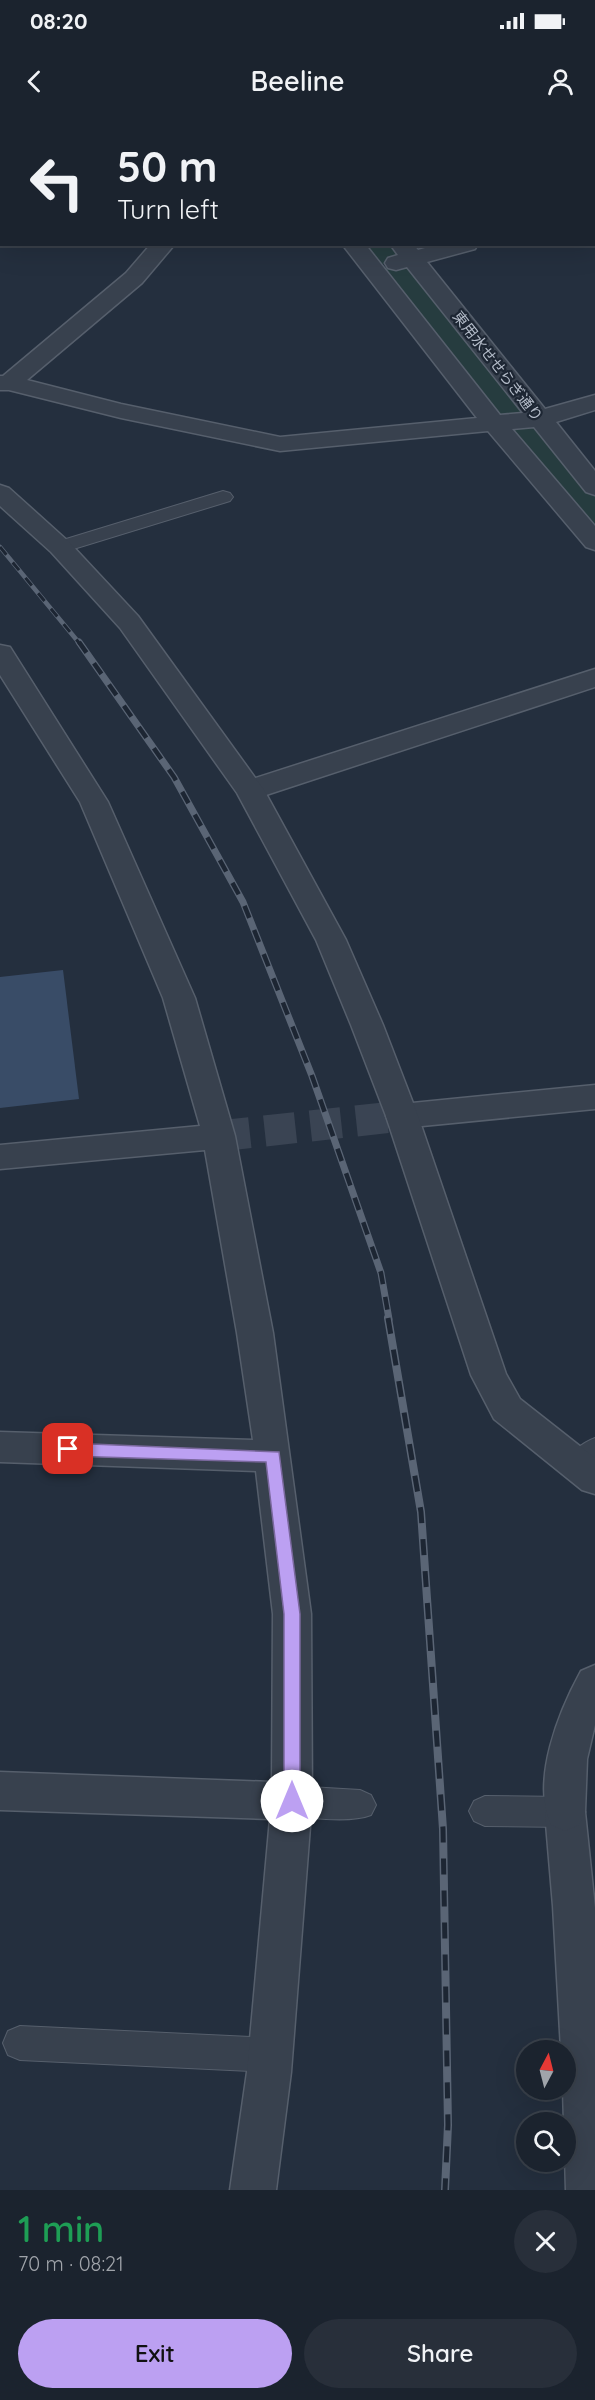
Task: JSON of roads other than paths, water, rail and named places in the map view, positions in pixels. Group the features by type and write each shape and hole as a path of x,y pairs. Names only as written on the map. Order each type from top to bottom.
{"street":[{"path":"4,383 134,278 162,246"},
{"path":"355,246 493,422 595,542"},
{"path":"374,268 408,252 452,246"},
{"name":"東用水せせらぎ通り","path":"408,252 538,419 595,487"},
{"path":"4,383 121,411 280,444 538,419 595,402"},
{"path":"0,493 60,548 129,622 250,790 331,940 402,1116 489,1375 507,1409 527,1427 590,1465"},
{"path":"0,653 94,802 179,998 219,1136 255,1333 292,1614 292,1801 271,2055 253,2190"},
{"path":"250,790 595,678"},
{"path":"402,1116 595,1097"},
{"path":"0,1157 219,1136"},
{"path":"0,1447 273,1456"},
{"path":"589,2190 584,2052 584,1880 565,1812 566,1760 571,1735 578,1711 595,1683"},
{"path":"0,1791 292,1801"}],"lane":[{"path":"60,548 223,497"},
{"path":"292,1801 360,1805"},
{"path":"485,1811 565,1812"},
{"path":"20,2043 271,2055"}],"water":[{"path":"63,970 79,1099 0,1108 0,977"}],"tunnel":[{"path":"219,1136 402,1116"}],"railway":[{"path":"0,547 80,644"},
{"path":"79,642 174,777 243,902 312,1076 381,1273 389,1319"},
{"path":"388,1318 421,1512 443,1829 448,2125 445,2190"}]}
